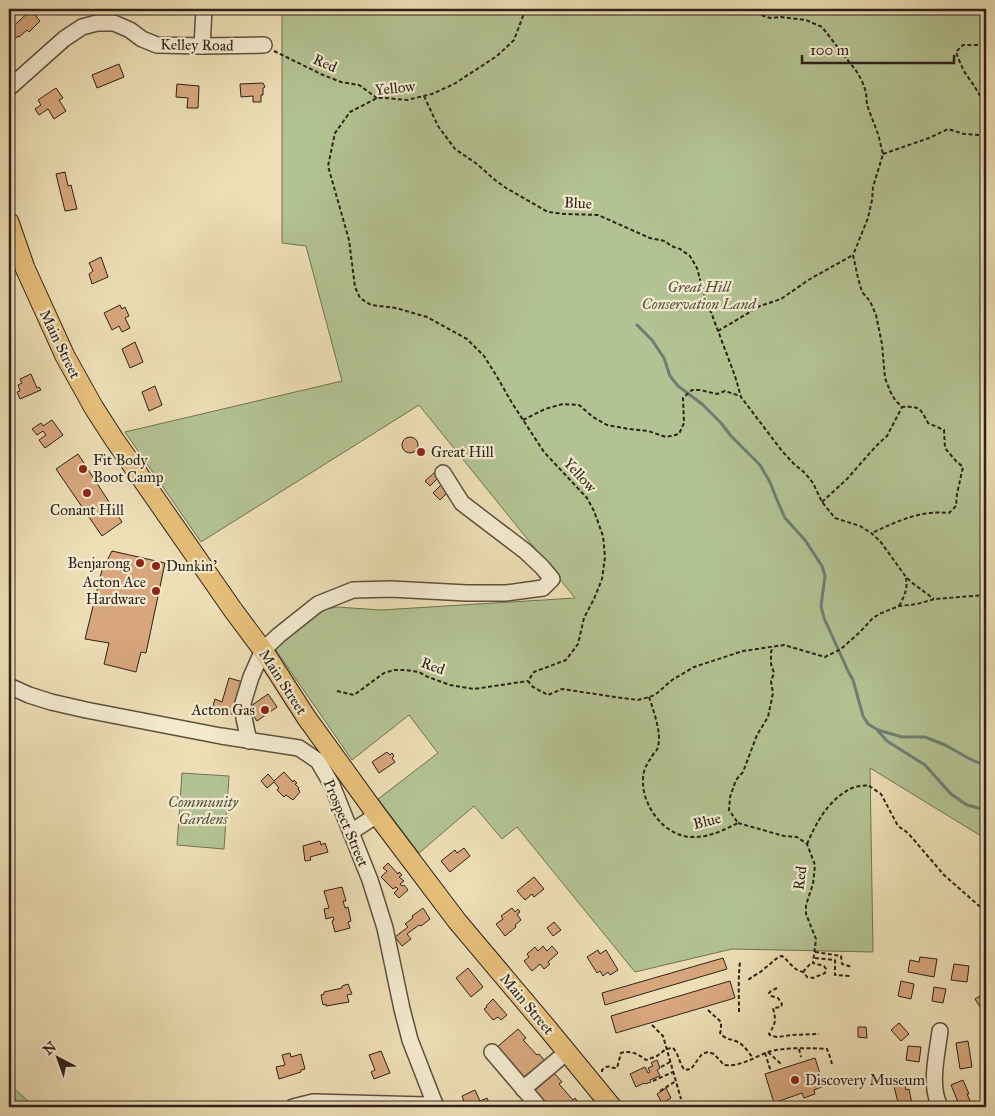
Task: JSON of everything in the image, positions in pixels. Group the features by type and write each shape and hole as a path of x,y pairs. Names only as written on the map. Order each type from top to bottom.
{"main road":[{"name":"Main Street","path":"9,222 25,268 65,356 114,439 262,650 320,737 377,815 457,921 612,1107"}],"street":[{"path":"202,46 204,9"},
{"name":"Kelley Road","path":"9,88 64,40 82,27 97,23 114,23 130,30 142,40 156,45 264,45"},
{"path":"249,740 243,703 262,650 318,604 352,590 391,589 467,594 506,593 543,588 552,579 525,551 462,503 443,473"},
{"name":"Prospect Street","path":"9,686 51,702 86,710 180,729 299,748 318,761 332,785 370,880 385,928 410,1040 435,1105"},
{"path":"304,751 320,737"},
{"path":"351,832 377,815"},
{"path":"940,1031 934,1087 936,1100 940,1107"},
{"path":"492,1052 538,1107"},
{"path":"523,1089 567,1052"},
{"path":"293,1107 313,1102 435,1105"}],"path":[{"name":"Yellow","path":"525,9 514,40 497,56 454,84 432,94 407,100 378,98 350,112 335,133 328,166 349,240 354,287 360,298 371,305 396,308 427,317 467,339 488,362 544,452 587,498 594,511 603,536 602,579 584,618 578,644 566,660 534,672 528,681"},
{"path":"743,9 770,18 781,17 806,20 822,27 862,81 866,92 867,105 883,154 873,187 868,218 853,255 858,278 862,292 870,300 876,315 882,344 885,378 890,391 902,406 915,406 921,411 928,424 944,430 945,448 963,467 956,506 949,513 922,513 871,533"},
{"name":"Red","path":"264,45 323,75 341,82 359,85 378,98"},
{"path":"883,154 929,138 948,128 964,134 981,135 984,122 982,103 956,52 963,45 986,45"},
{"name":"Blue","path":"424,96 438,126 455,148 506,188 548,212 598,215 650,238 666,241 671,246 680,249 690,256 697,268 703,291 736,376 740,397 782,451 813,483 822,502 835,518 860,526 871,533 880,541 906,577 935,600"},
{"path":"718,331 760,306 781,299 810,279 853,255"},
{"path":"523,420 545,409 564,404 579,405 593,417 607,425 648,431 666,437 679,434 684,423 683,398 692,390 717,394 724,391 740,397"},
{"path":"822,502 847,479 887,436 902,406"},
{"path":"899,606 906,595 906,577"},
{"path":"528,681 533,687 548,695 562,689 638,700 655,695 672,680 694,666 743,651 784,645 825,657 841,649 872,619 899,606 986,595"},
{"name":"Blue","path":"649,697 655,713 658,746 644,766 642,779 649,805 656,817 674,833 684,837 715,834 738,823 729,810 730,797 736,780 743,772 757,735 768,717 773,693 771,681 774,673 771,664 771,652 773,646"},
{"name":"Red","path":"337,691 354,695 384,673 400,670 419,672 450,685 474,689 528,681"},
{"path":"738,823 778,835 796,837 807,844 816,823 838,798 854,788 868,785 881,794 898,826 908,833 944,875 986,912"},
{"name":"Red","path":"807,844 815,865 813,884 806,905 806,914 816,939 815,958"},
{"path":"815,952 841,956 842,964 852,967"},
{"path":"748,980 782,956 792,967 803,972 807,977 812,978 826,974 824,966 813,963"},
{"path":"803,972 813,963 815,958 836,960 835,975 851,976"},
{"path":"739,1012 740,962"},
{"path":"777,988 769,994 778,998 782,1004 781,1007 773,1008 774,1026 769,1034 778,1037 819,1034"},
{"path":"708,1010 720,1022 720,1033 723,1037 739,1043 753,1058"},
{"path":"652,1025 663,1036 681,1099"},
{"path":"603,1077 602,1070 606,1067 617,1068 621,1053 634,1052 646,1060 657,1056 666,1049 673,1048 676,1051 682,1068 686,1070 691,1069 702,1054 708,1052 714,1054 726,1066 743,1063 767,1053 783,1049 827,1049 832,1064"},
{"path":"799,1049 801,1057"},
{"path":"767,1053 781,1064"},
{"path":"767,1053 771,1072"},
{"path":"661,1067 670,1062"},
{"path":"653,1081 673,1072"},
{"path":"660,1090 676,1081"}],"green space":[{"name":"Great Hill Conservation Land","path":"282,9 986,9 986,839 870,768 873,952 732,949 635,972 517,827 502,839 474,806 419,853 378,799 438,753 409,715 352,760 273,646 312,616 327,609 337,607 381,610 575,598 419,405 201,542 125,432 342,381 306,246 282,243"},
{"name":"Community Gardens","path":"182,773 229,776 224,849 177,845"},
{"path":"9,1084 35,1107 9,1107"}],"building":[{"path":"166,9 180,9 180,13 166,14"},
{"path":"31,10 40,21 29,32 27,30 9,44 9,30"},
{"path":"119,64 124,77 97,88 92,75"},
{"path":"263,83 265,87 263,88 263,95 261,95 261,102 253,102 253,96 241,97 240,84"},
{"path":"177,84 199,86 198,108 187,108 188,98 176,97"},
{"path":"56,88 63,98 59,100 66,111 54,119 48,109 39,115 35,109 41,105 38,100"},
{"path":"65,172 68,186 71,185 77,209 65,211 56,174"},
{"path":"101,257 108,277 92,284 89,274 93,271 89,263"},
{"path":"120,305 122,309 125,307 129,316 125,318 130,328 122,332 119,326 112,330 104,313"},
{"path":"135,342 143,362 130,368 122,349"},
{"path":"31,374 37,388 39,387 41,390 20,399 17,392 20,391 18,385 22,383 20,379"},
{"path":"155,386 162,405 149,411 142,392"},
{"path":"52,420 63,435 45,448 39,440 46,435 43,431 37,435 32,429 41,423 43,426"},
{"path":"410,437 416,439 418,445 416,451 410,453 404,451 402,445 404,439"},
{"path":"78,454 122,522 102,536 56,469"},
{"path":"434,473 439,477 430,486 425,481"},
{"path":"442,484 449,491 440,500 433,493"},
{"path":"112,551 165,563 146,653 141,652 136,672 104,664 109,643 85,639 102,570"},
{"path":"229,678 243,682 235,715 212,709 215,699 222,702"},
{"path":"268,694 277,707 257,721 248,708"},
{"path":"387,752 390,755 392,753 394,756 392,758 395,762 379,773 372,762"},
{"path":"284,772 293,782 294,780 297,783 295,784 299,788 300,792 293,800 286,795 284,797 277,790 279,788 274,782 267,788 261,781 268,774 274,781"},
{"path":"320,841 321,845 325,843 328,852 310,857 311,860 305,861 303,846"},
{"path":"464,848 470,856 450,872 441,861 455,850 457,853"},
{"path":"388,863 398,874 399,872 402,875 399,877 404,881 400,884 404,885 408,890 399,898 394,893 398,889 396,887 393,889 381,877 387,871 383,868"},
{"path":"534,877 544,889 534,897 532,894 525,900 517,891"},
{"path":"342,887 346,901 343,901 345,908 348,907 351,921 348,922 350,928 335,932 332,921 334,920 333,917 326,919 324,909 329,908 324,891"},
{"path":"423,908 430,919 407,934 411,939 402,946 395,937 408,927 405,924"},
{"path":"512,908 515,912 518,909 520,912 517,914 521,920 505,936 496,924 503,919 501,916"},
{"path":"554,922 561,930 553,936 547,928"},
{"path":"543,946 547,951 552,946 558,953 548,962 550,964 544,969 540,964 532,971 524,961 529,957 527,954 535,947 538,951"},
{"path":"598,950 600,954 606,950 618,970 610,975 608,972 603,976 600,971 597,973 587,957"},
{"path":"920,957 937,959 934,977 908,972 910,960 919,962"},
{"path":"723,958 727,969 605,1005 602,993"},
{"path":"954,964 969,966 967,982 951,980"},
{"path":"468,968 483,987 471,997 456,978"},
{"path":"730,981 735,998 616,1033 611,1016"},
{"path":"901,981 914,984 911,999 898,996"},
{"path":"348,984 352,994 347,995 349,1002 323,1005 321,995 324,992 342,988 342,986"},
{"path":"934,987 946,989 943,1003 932,1001"},
{"path":"986,992 986,1012 984,1013 975,999"},
{"path":"493,999 507,1015 501,1020 498,1017 493,1020 484,1009"},
{"path":"899,1023 909,1034 901,1041 891,1030"},
{"path":"858,1027 866,1027 867,1038 858,1037"},
{"path":"518,1029 526,1038 523,1040 546,1062 524,1081 496,1048"},
{"path":"968,1041 972,1067 960,1069 956,1043"},
{"path":"908,1046 921,1047 919,1062 906,1060"},
{"path":"381,1051 390,1073 374,1079 371,1072 375,1070 369,1055"},
{"path":"290,1053 291,1057 301,1054 305,1069 279,1079 276,1067 285,1065 282,1055"},
{"name":"Discovery Museum","path":"815,1058 824,1086 814,1090 815,1094 804,1098 802,1093 774,1103 765,1074"},
{"path":"657,1060 660,1068 657,1070 660,1076 650,1080 651,1082 636,1087 630,1074 645,1067 648,1073 650,1072 648,1068 653,1066 651,1063"},
{"path":"554,1073 562,1082 559,1084 582,1107 544,1107 532,1093"},
{"path":"904,1080 906,1090 909,1089 912,1104 899,1107 893,1082"},
{"path":"963,1080 971,1103 960,1107 951,1085"},
{"path":"666,1088 671,1098 662,1103 657,1094"},
{"path":"475,1090 480,1101 487,1098 491,1107 466,1107 462,1096"}],"waterway":[{"path":"637,325 652,340 664,358 670,376 678,386 702,404 760,465 770,482 785,518 805,540 822,566 825,576 821,606 824,618 853,680 863,716 868,724 878,730 902,737 925,737 986,766"},
{"path":"878,731 887,741 925,765 951,794 967,805 986,810"}],"place":[{"name":"Great Hill","path":"421,452"},
{"name":"Fit Body Boot Camp","path":"83,469"},
{"name":"Conant Hill","path":"87,493"},
{"name":"Benjarong","path":"140,563"},
{"name":"Dunkin'","path":"156,566"},
{"name":"Acton Ace Hardware","path":"156,591"},
{"name":"Acton Gas","path":"265,710"},
{"name":"Discovery Museum","path":"795,1080"}]}
